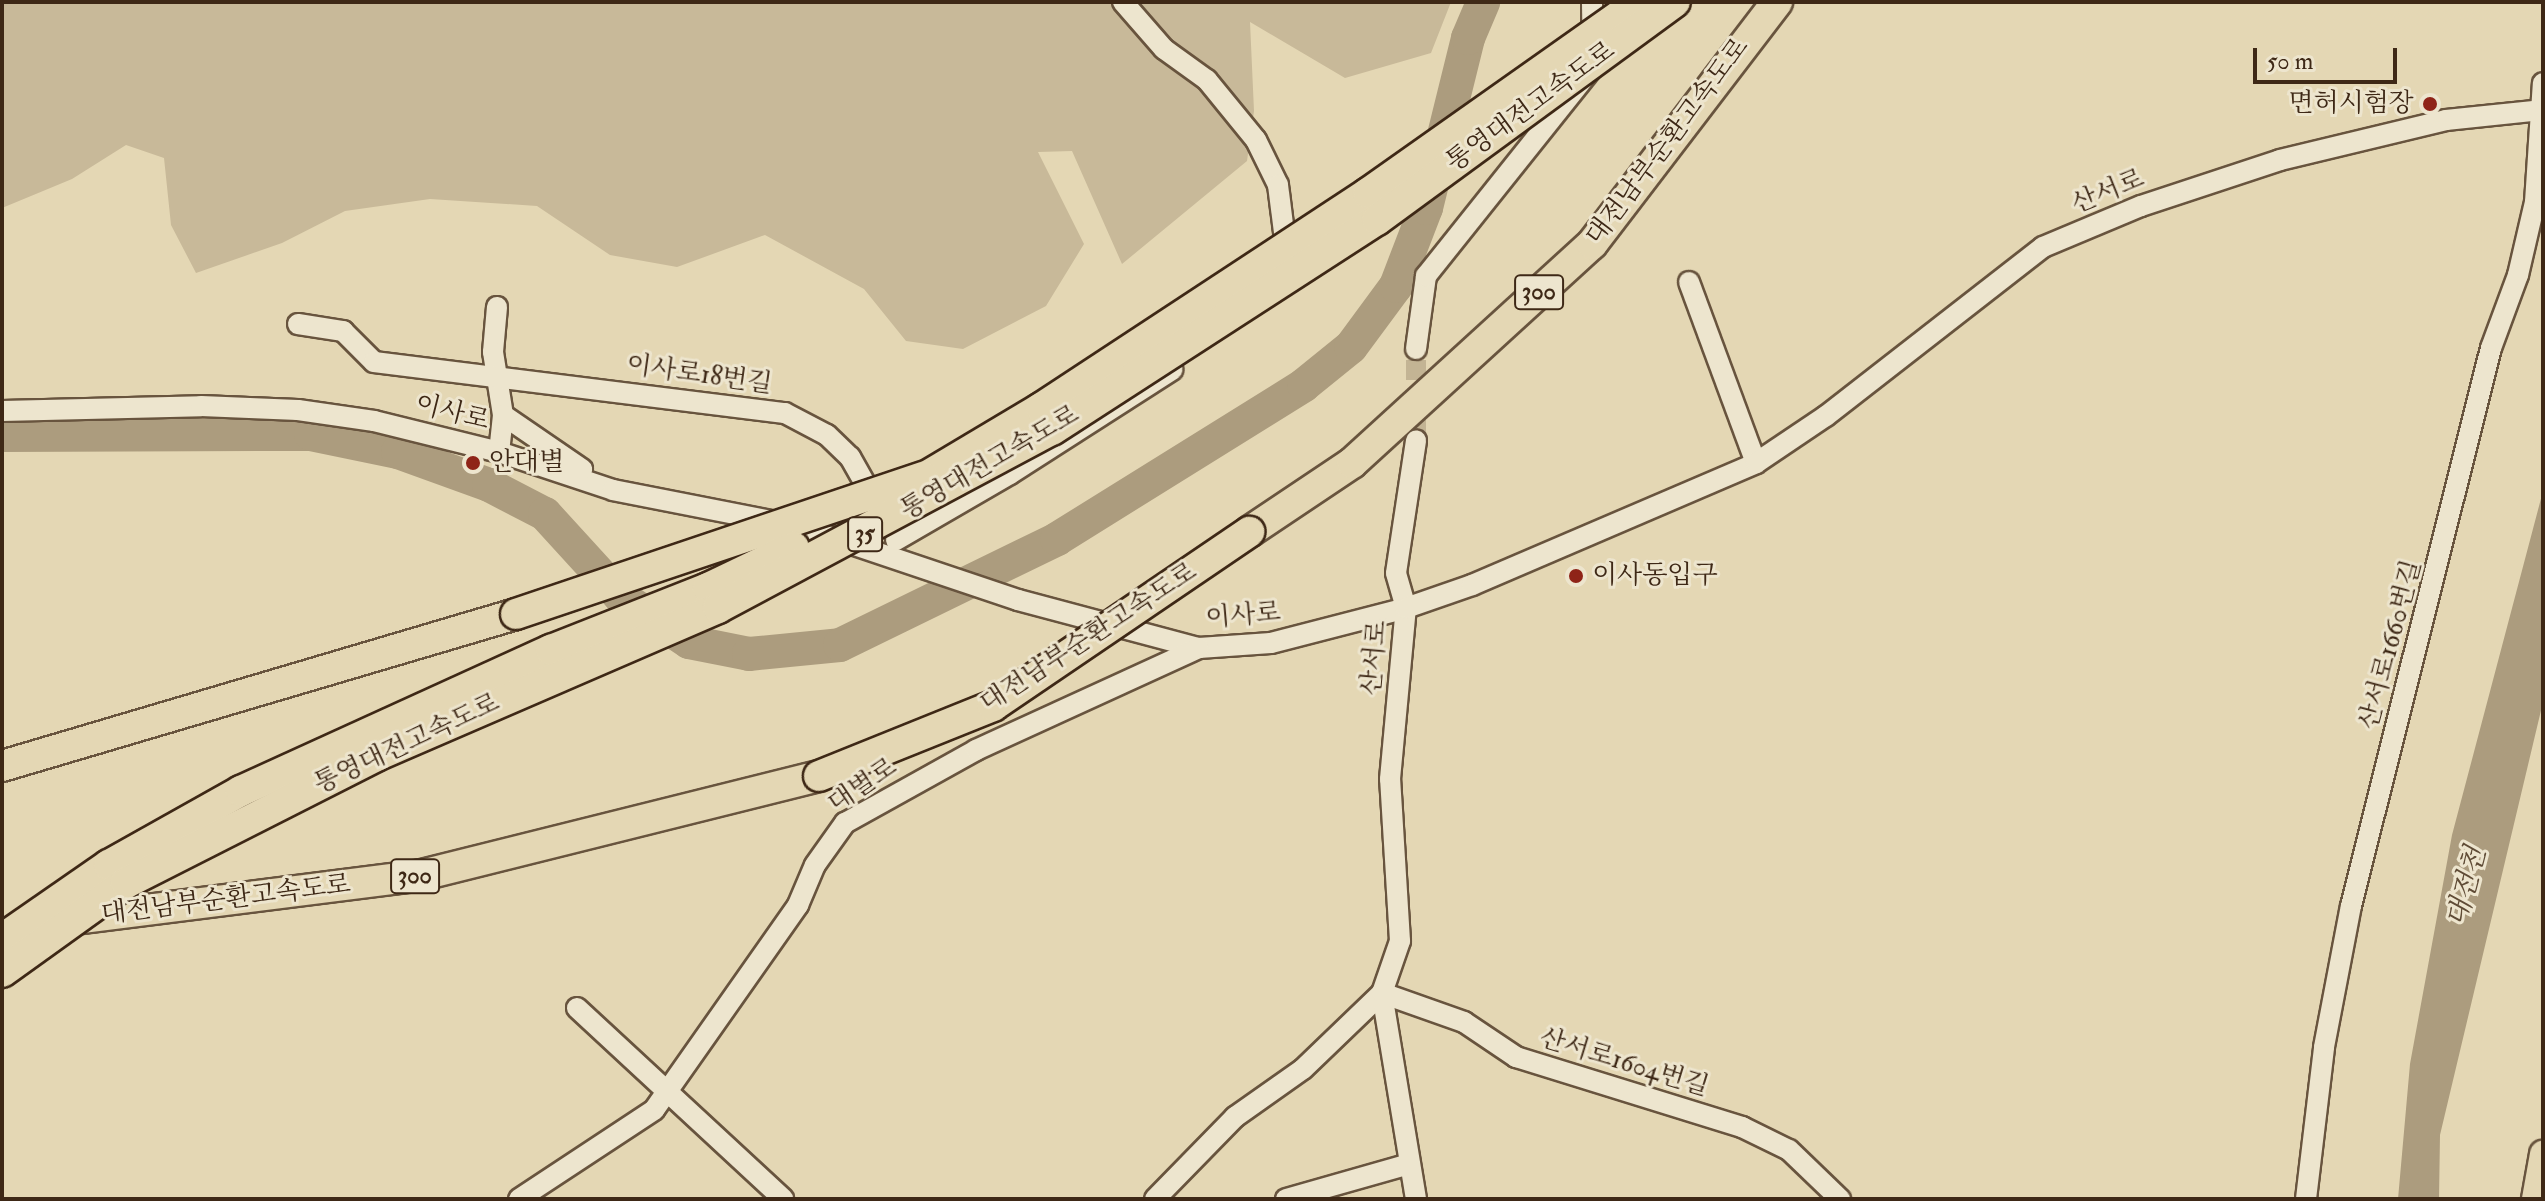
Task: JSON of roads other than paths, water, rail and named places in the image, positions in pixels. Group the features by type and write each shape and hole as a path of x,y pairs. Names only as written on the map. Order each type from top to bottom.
{"highway":[{"name":"통영대전고속도로","path":"2,939 109,865 241,791 551,650 708,588 860,516 1041,408 1368,193 1639,2"},
{"name":"통영대전고속도로","path":"2,972 126,883 376,756 718,608 1052,430 1377,220 1675,2"},
{"name":"대전남부순환고속도로","path":"2,928 422,875 819,776 993,706 1352,463 1592,244 1777,2"},
{"path":"2,766 516,614 926,476"}],"main road":[{"path":"2535,1199 2543,1154"}],"street":[{"path":"896,540 1079,432 1242,324 1291,285 1278,185 1256,140 1207,80 1164,49 1123,2"},
{"path":"1416,349 1426,276 1593,67 1592,2"},
{"name":"산서로1660번길","path":"2306,1199 2324,1047 2351,906 2491,348 2518,275 2535,202 2543,83"},
{"name":"산서로","path":"1155,1199 1235,1117 1303,1069 1382,993 1400,941 1390,779 1406,608 1472,585 1756,463 1826,416 2043,247 2141,206 2280,160 2446,120 2542,110"},
{"path":"1689,282 1756,463"},
{"path":"497,307 493,352 503,415 499,452"},
{"name":"이사로18번길","path":"298,324 343,331 374,362 498,374 785,413 827,435 850,457 896,540 916,569"},
{"name":"이사로","path":"2,411 201,406 298,410 374,421 499,452 613,490 801,527 916,569 1199,648 1271,643 1406,608"},
{"path":"503,415 613,490"},
{"path":"1406,608 1396,573 1416,440"},
{"name":"대별로","path":"519,1199 654,1110 668,1094 798,905 815,865 845,823 976,750 1199,648"},
{"name":"산서로","path":"1382,993 1406,1165 1416,1199"},
{"name":"산서로1604번길","path":"1382,993 1464,1022 1516,1057 1742,1127 1789,1150 1840,1199"},
{"path":"577,1008 783,1199"},
{"path":"1286,1199 1406,1165"}],"water":[{"name":"대전천","path":"2543,491 2543,702 2440,1135 2439,1199 2398,1199 2410,1064 2452,835"}],"waterway":[{"path":"2,435 311,434 398,452 489,485 545,514 620,596 689,642 749,654 840,645 1057,539 1304,385 1351,347 1396,286 1426,208 1468,38 1483,2"}],"tunnel":[{"path":"1416,349 1416,440"}],"place":[{"name":"면허시험장","path":"2430,104"},
{"name":"안대별","path":"473,463"},
{"name":"이사동입구","path":"1576,576"}]}
